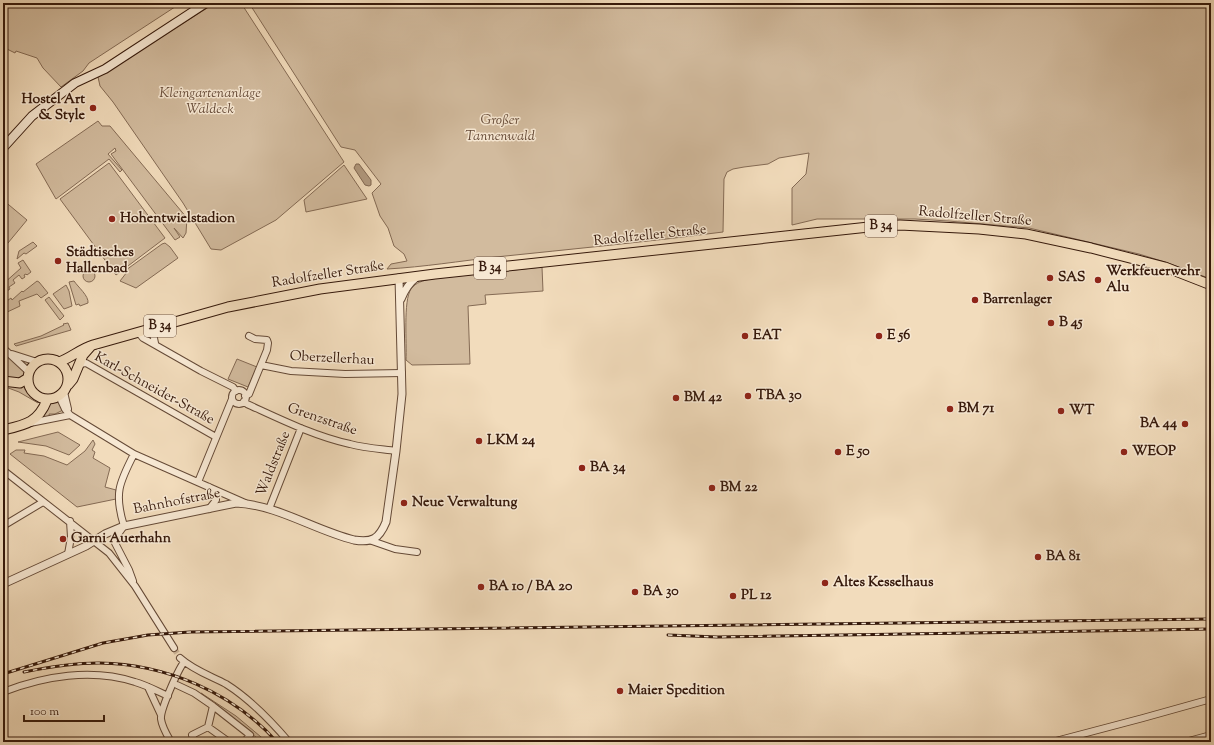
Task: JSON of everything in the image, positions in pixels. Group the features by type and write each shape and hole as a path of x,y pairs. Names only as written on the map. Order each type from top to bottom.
{"main road":[{"path":"3,148 32,116 75,82 112,65 206,3"},
{"name":"Radolfzeller Straße","path":"59,362 77,351 93,344 228,307 315,290 399,278 878,226 900,225 979,229 1026,234 1092,248 1165,267 1211,285"},
{"path":"3,430 29,424 36,418 43,409 47,400 64,391 73,379 83,355 93,344"},
{"path":"3,381 20,383 29,375 37,362 48,359 59,362 68,374 64,391"},
{"path":"29,375 29,385 31,391 35,395 47,400"}],"street":[{"path":"400,301 406,287 410,282 419,276"},
{"path":"399,278 402,373 401,414 386,522 381,533 372,541 395,549 418,552"},
{"path":"152,328 155,343"},
{"path":"138,332 143,338 155,343 201,371 233,387 236,391 240,390 243,392 245,398"},
{"path":"232,399 237,404 249,394 267,350 267,340 255,339 249,336"},
{"path":"4,349 21,358 37,362"},
{"path":"4,349 29,375"},
{"name":"Karl-Schneider-Straße","path":"80,364 86,363 216,437"},
{"name":"Oberzellerhau","path":"261,365 290,371 345,374 402,373"},
{"path":"64,391 65,409 70,415 134,454 247,504"},
{"path":"198,482 232,399 233,393 236,391"},
{"name":"Grenzstraße","path":"245,398 301,428 350,444 396,451"},
{"path":"29,424 70,415"},
{"name":"Waldstraße","path":"269,509 301,428"},
{"path":"134,454 122,479 118,492 118,506 124,526 116,537 115,543 129,570 135,586"},
{"path":"3,470 109,553 135,586 174,648"},
{"path":"208,486 222,493 236,503"},
{"path":"208,486 216,496 216,500 208,509"},
{"path":"3,526 44,502"},
{"name":"Bahnhofstraße","path":"95,541 105,534 124,526 236,503 269,509 346,538 362,542 372,541"},
{"path":"68,554 71,537 70,521"},
{"path":"3,584 95,541"},
{"path":"161,715 182,660 192,667 227,685 266,716 289,742"},
{"path":"3,692 21,685 42,680 79,675 100,675 123,678 168,696"},
{"path":"177,685 194,693 213,706 250,735 244,742"},
{"path":"148,687 171,742"},
{"path":"1052,742 1211,699"},
{"path":"195,742 192,735 208,726 213,706"},
{"path":"208,726 229,742"},
{"path":"1185,742 1211,735"}],"green space":[{"path":"3,3 181,3 89,63 83,71 61,87 43,68 37,58 16,51 15,53 3,47"},
{"name":"Kleingartenanlage Waldeck","path":"215,3 241,3 344,162 276,220 221,250 211,249 183,203 113,102 100,86 98,77"},
{"name":"Großer Tannenwald","path":"249,3 1211,3 1211,279 1139,254 1029,228 915,219 817,219 792,225 792,188 806,174 809,153 779,158 768,164 733,169 727,172 724,179 723,232 387,269 391,264 407,261 404,254 394,246 388,228 380,216 372,193 381,184 355,150 341,147"},
{"path":"98,121 102,126 110,126 187,218 186,233 183,238 174,228 180,237 175,240 111,154 116,151 115,148 108,154 122,170 120,172 109,159 56,199 36,164"},
{"name":"Hohentwielstadion","path":"109,163 165,238 116,275 60,199"},
{"path":"344,165 367,199 306,212 304,200"},
{"path":"3,200 27,220 3,249"},
{"path":"33,242 37,246 26,254 24,253 17,259 19,251"},
{"path":"165,243 178,258 136,288 120,281 127,272 126,270"},
{"path":"23,260 31,272 24,275 25,277 22,279 19,275 13,280 15,283 9,287 10,289 7,291 5,289 3,290 3,284 21,268 18,263"},
{"path":"542,267 543,291 485,295 486,304 468,306 470,364 412,365 406,360 407,303 411,289 415,285 430,279"},
{"path":"87,270 91,270 95,276 91,282 87,282 83,278 83,274"},
{"path":"37,281 48,293 41,298 37,294 19,301 20,306 3,314 4,303 11,298 12,300"},
{"path":"74,281 85,295 88,303 80,306 79,304 76,305 69,282"},
{"path":"66,285 69,291 72,306 64,309 53,294"},
{"path":"49,297 64,316 60,320 45,300"},
{"path":"68,323 71,330 16,346 14,344 41,336 64,325 63,324"},
{"path":"3,348 37,362 30,372 28,382 32,391 41,398 38,403 19,392 3,386"},
{"path":"237,359 257,367 248,387 228,379"},
{"path":"59,396 65,409 55,414 49,414 50,419 36,418 47,400"},
{"path":"58,432 80,445 69,455 46,446 18,442"},
{"path":"93,440 95,444 92,450 95,452 93,458 110,468 105,487 116,490 116,499 77,507 10,454 16,450 25,450 24,453 44,456 67,465 85,451"},
{"path":"201,693 236,716 267,742 262,742"}],"shaded area":[{"path":"356,164 359,164 371,180 371,185 365,185 354,168"}],"tunnel":[{"path":"174,648 180,658"}],"railway":[{"path":"3,674 103,643 148,635 190,632 1211,619"},
{"path":"668,635 717,637 1211,629"},
{"path":"24,672 43,668 99,663 149,669 173,675 219,695 259,724 277,742"}],"place":[{"name":"Hostel Art & Style","path":"93,108"},
{"name":"Hohentwielstadion","path":"112,219"},
{"name":"Städtisches Hallenbad","path":"58,261"},
{"name":"SAS","path":"1050,278"},
{"name":"Werkfeuerwehr Alu","path":"1098,280"},
{"name":"Barrenlager","path":"975,300"},
{"name":"B 45","path":"1051,323"},
{"name":"EAT","path":"745,336"},
{"name":"E 56","path":"879,336"},
{"name":"TBA 30","path":"748,396"},
{"name":"BM 42","path":"676,398"},
{"name":"BM 71","path":"950,409"},
{"name":"WT","path":"1061,411"},
{"name":"BA 44","path":"1185,424"},
{"name":"LKM 24","path":"479,441"},
{"name":"E 50","path":"838,452"},
{"name":"WEOP","path":"1124,452"},
{"name":"BA 34","path":"582,468"},
{"name":"BM 22","path":"712,488"},
{"name":"Neue Verwaltung","path":"404,503"},
{"name":"Garni Auerhahn","path":"63,539"},
{"name":"BA 81","path":"1038,557"},
{"name":"Altes Kesselhaus","path":"825,583"},
{"name":"BA 10 / BA 20","path":"481,587"},
{"name":"BA 30","path":"635,592"},
{"name":"PL 12","path":"733,596"},
{"name":"Maier Spedition","path":"620,691"}]}
